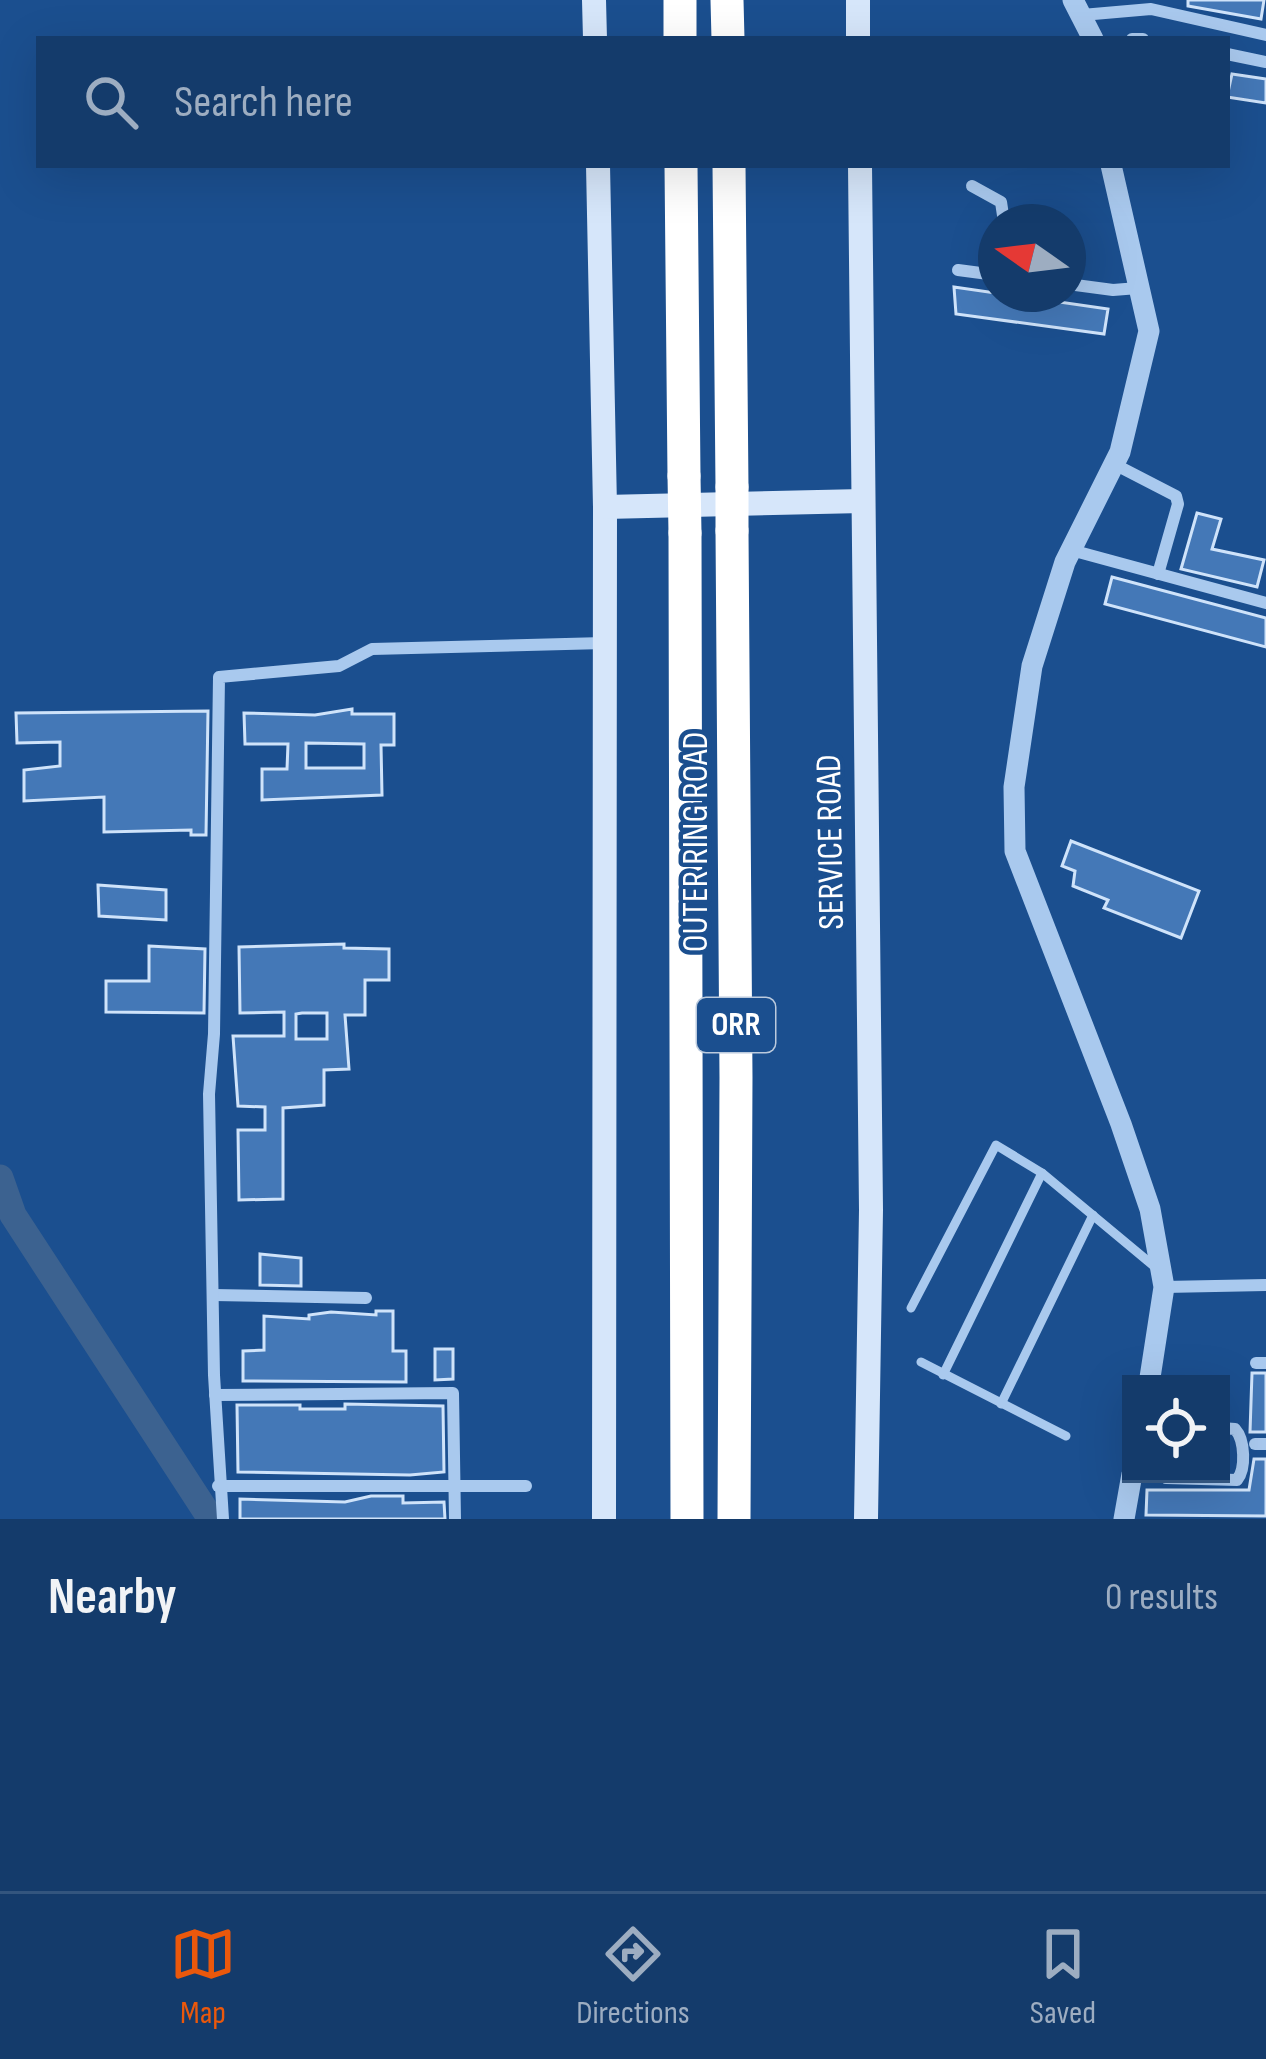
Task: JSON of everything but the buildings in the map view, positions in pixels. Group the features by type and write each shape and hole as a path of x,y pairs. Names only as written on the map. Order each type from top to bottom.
{"highway":[{"path":"680,0 680,36"},
{"path":"728,0 728,36"},
{"name":"OUTER RING ROAD","path":"681,168 687,1519"},
{"name":"OUTER RING ROAD","path":"729,168 736,1054 734,1519"}],"main road":[{"path":"594,0 595,36"},
{"path":"858,0 859,36"},
{"path":"598,168 605,507 604,1519"},
{"name":"SERVICE ROAD","path":"860,168 871,1210 866,1519"},
{"path":"605,507 863,500"}],"street":[{"path":"1092,36 1078,8 1150,9 1266,35"},
{"path":"1230,55 1266,62"},
{"path":"1112,168 1149,331 1114,464 1071,550 1031,667 1014,787 1015,851 1150,1209 1163,1280 1150,1375"},
{"path":"972,186 1001,204"},
{"path":"958,270 978,271"},
{"path":"1086,286 1138,288"},
{"path":"1114,464 1176,496 1178,504 1157,574"},
{"path":"1071,550 1266,603"},
{"path":"223,1519 215,1395 209,1094 214,1034 218,677 339,666 372,649 605,643"},
{"path":"1163,1280 1266,1285"},
{"path":"214,1295 366,1298"},
{"path":"215,1395 453,1393 455,1519"},
{"path":"1230,1429 1241,1437 1242,1472 1237,1480 1230,1480"},
{"path":"1124,1519 1130,1483"},
{"path":"218,1486 526,1486"}],"lane":[{"path":"911,1308 996,1145 1042,1173 1163,1280"},
{"path":"943,1375 1042,1173"},
{"path":"1001,1404 1093,1215"},
{"path":"921,1362 1066,1436"}],"waterway":[{"path":"0,1178 13,1215 211,1519"}]}
